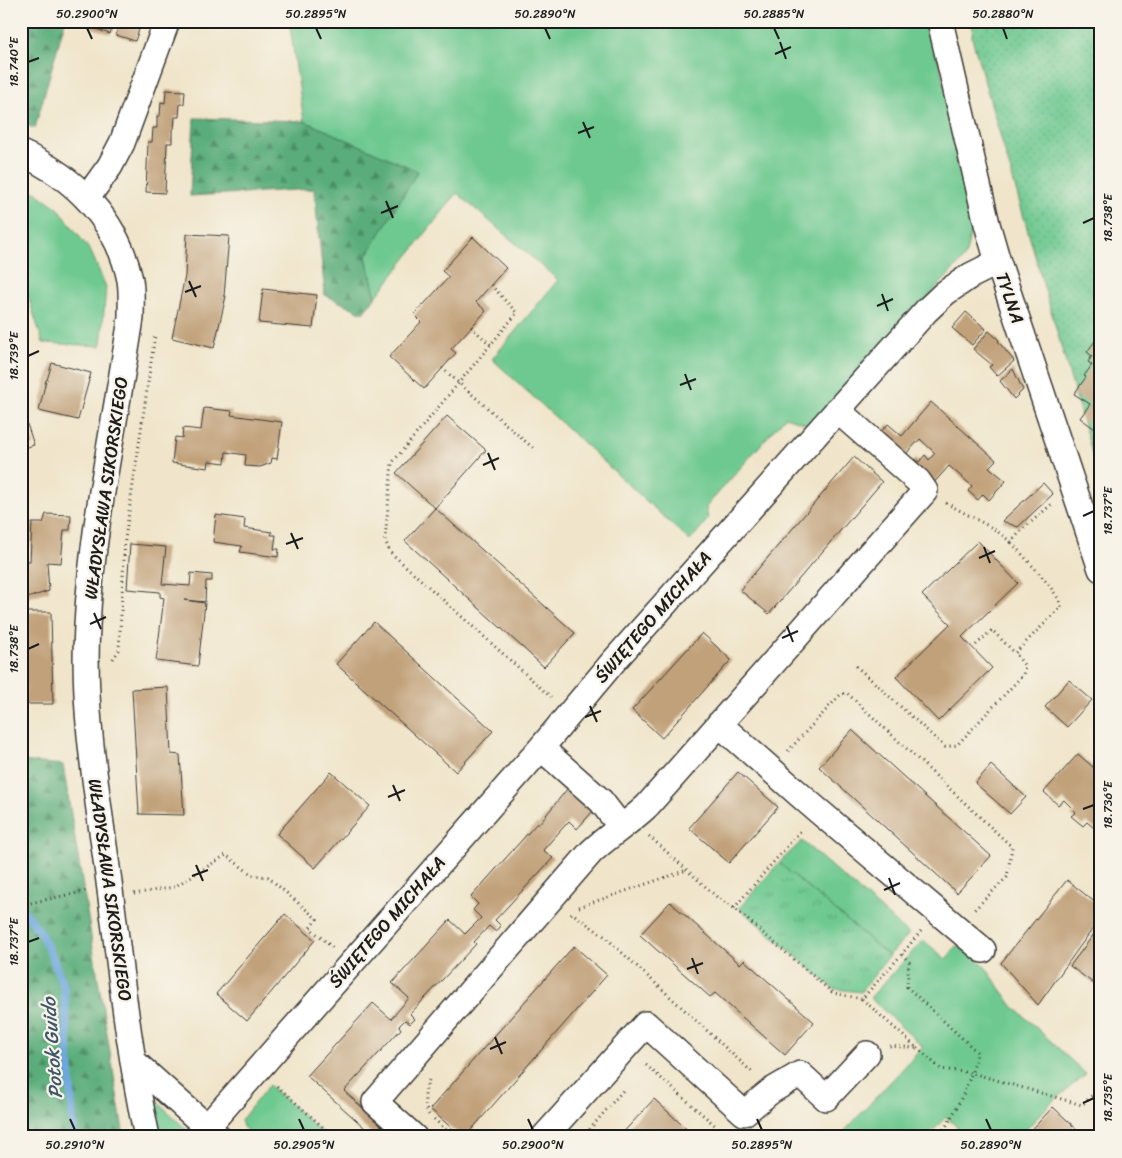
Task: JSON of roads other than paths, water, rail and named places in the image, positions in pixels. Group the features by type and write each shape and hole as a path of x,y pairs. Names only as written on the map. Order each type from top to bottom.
{"street":[{"path":"87,198 110,166 122,143 167,21"},
{"name":"TYLNA","path":"940,21 987,224 998,262 1101,569"},
{"name":"WŁADYSŁAWA SIKORSKIEGO","path":"21,153 62,178 87,198 103,216 116,238 130,281 131,318 92,559 86,626 85,680 92,758 133,1061 147,1137"},
{"name":"ŚWIĘTEGO MICHAŁA","path":"133,1061 212,1132 613,662 926,311 945,293 970,276 998,262"},
{"path":"414,1137 375,1102 590,852 647,806 924,491 918,481 837,410"},
{"path":"719,724 817,810 984,950"},
{"path":"541,748 626,823"},
{"path":"544,1137 646,1024 744,1113 771,1091 800,1074 826,1098 867,1054"}],"waterway":[{"name":"Potok Guido","path":"21,907 40,932 52,956 64,988 74,1137"}]}
